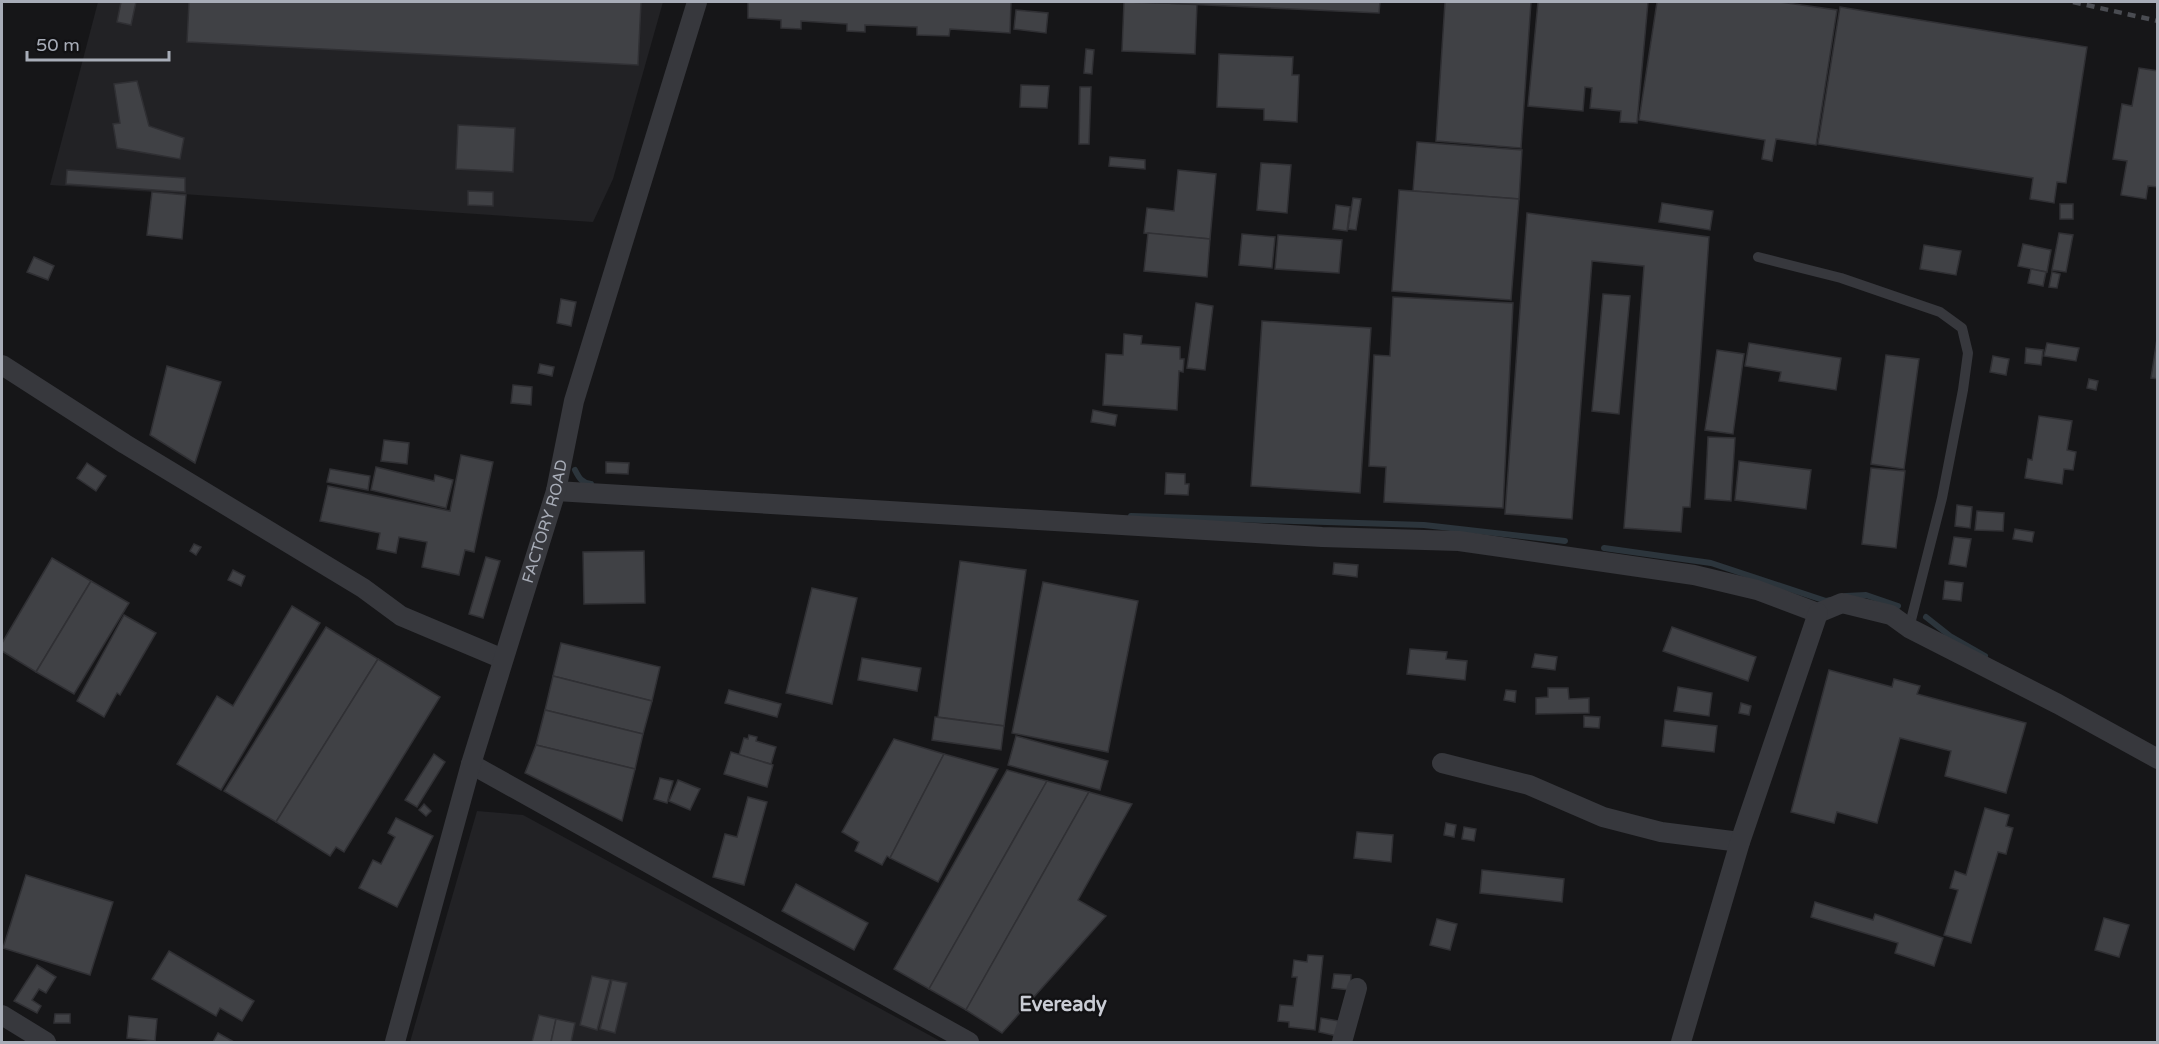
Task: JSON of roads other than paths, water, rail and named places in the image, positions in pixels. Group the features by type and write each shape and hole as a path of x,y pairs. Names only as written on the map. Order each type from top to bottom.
{"street":[{"name":"FACTORY ROAD","path":"395,1042 471,764 556,491 574,401 697,2"},
{"path":"2,365 125,444 363,588 401,616 503,659"},
{"path":"556,491 1322,537 1459,541 1694,575 1757,591 1818,613 1842,603 1891,615 1909,628 2058,704 2157,759"},
{"path":"1681,1042 1740,842 1818,613"},
{"path":"1442,763 1529,786 1603,817 1661,832 1740,842"},
{"path":"471,764 969,1042"},
{"path":"1342,1042 1357,988"},
{"path":"2,1015 46,1042"}],"lane":[{"path":"1758,257 1841,278 1940,312 1962,328 1968,353 1963,390 1942,498 1909,628"}],"waterway":[{"path":"575,470 581,480 591,484"},
{"path":"1131,516 1424,525 1565,541"},
{"path":"1604,548 1711,563 1826,601 1831,600"},
{"path":"1846,596 1866,595 1898,606"},
{"path":"1926,617 1950,636 1985,656"}],"railway":[{"path":"2073,2 2158,21"}],"district":[{"name":"Eveready","path":"1063,1005"}]}
